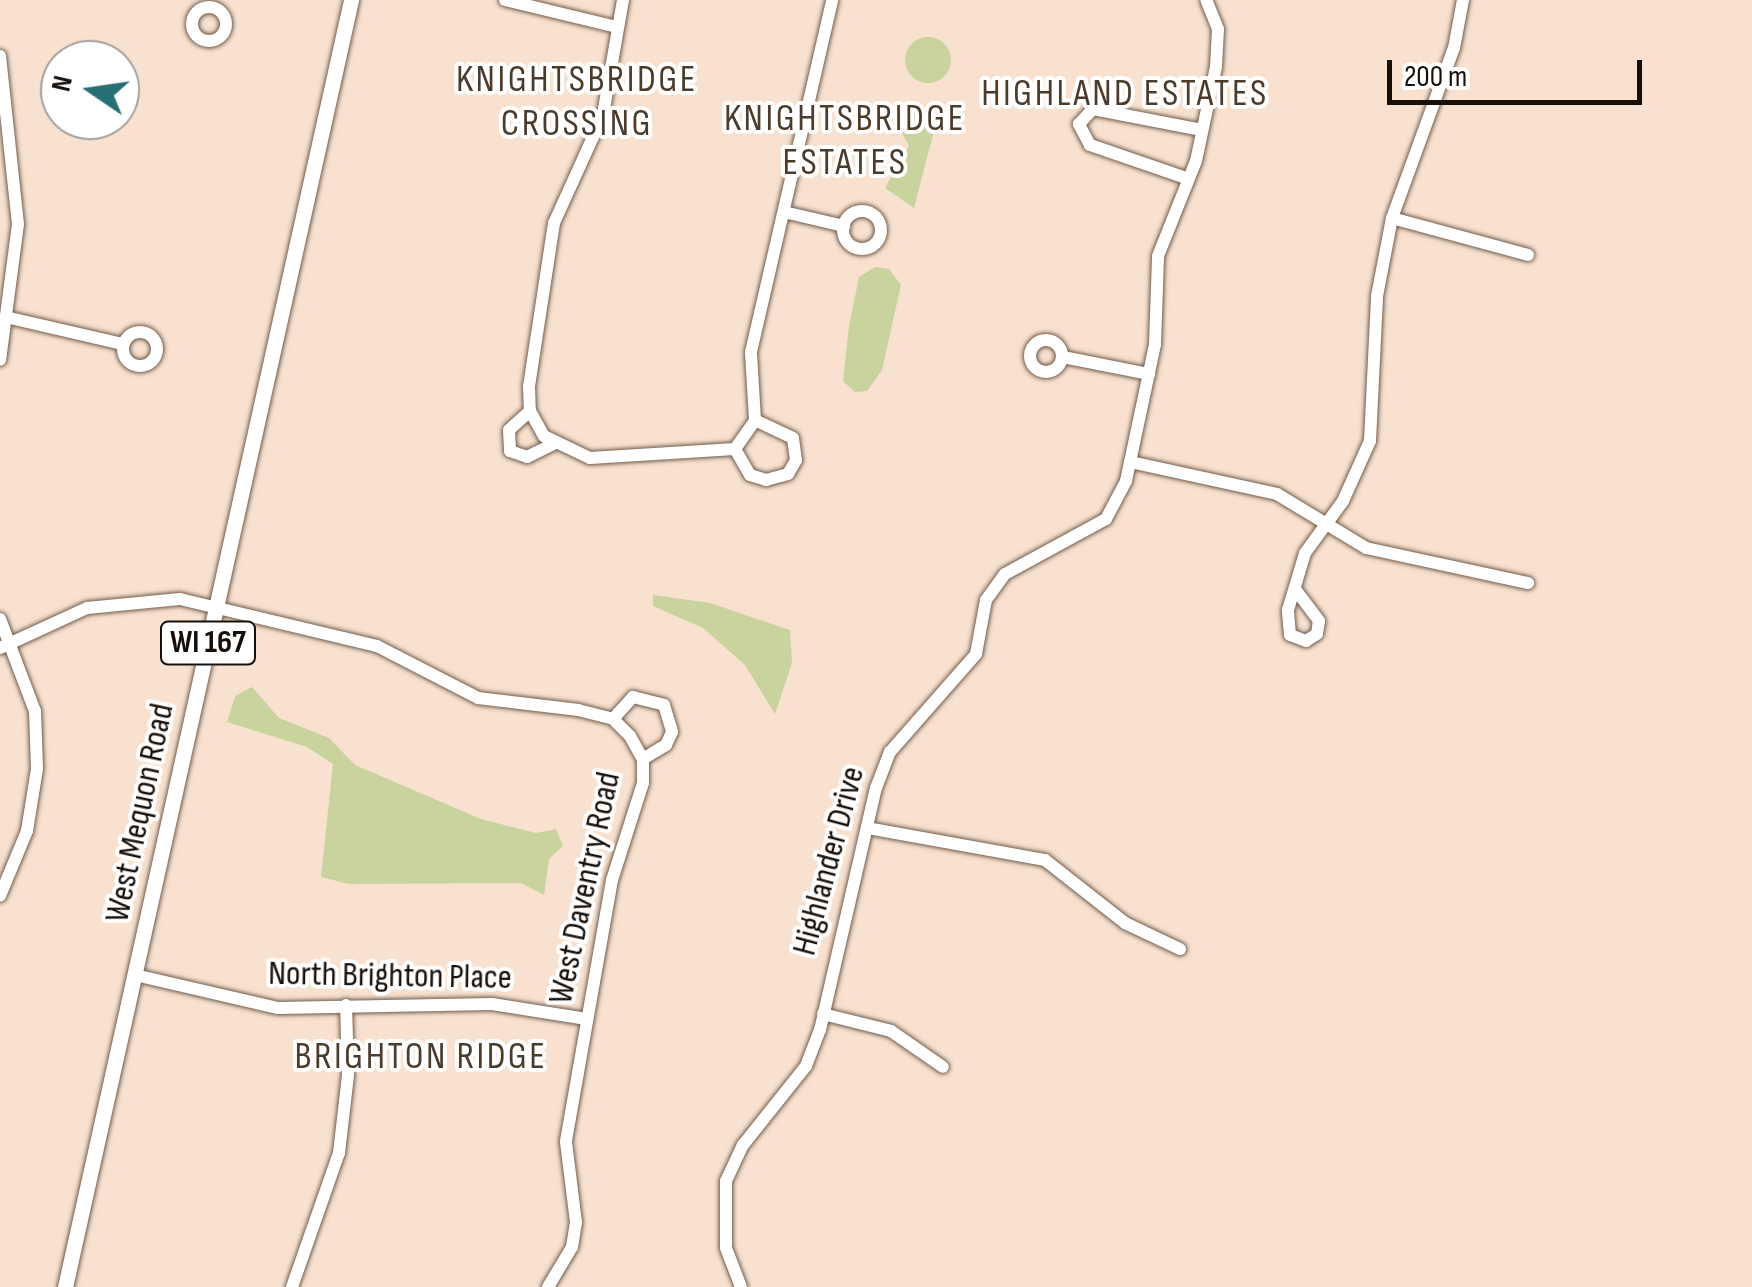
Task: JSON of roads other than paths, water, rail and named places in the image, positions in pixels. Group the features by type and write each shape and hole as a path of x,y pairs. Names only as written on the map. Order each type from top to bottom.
{"main road":[{"name":"West Mequon Road","path":"66,1287 351,0"}],"street":[{"path":"505,0 617,26"},
{"path":"623,0 603,115 554,223 530,411 552,445 590,458 650,458 735,449 755,420 751,352 832,0"},
{"name":"Highlander Drive","path":"741,1287 726,1248 726,1181 743,1145 806,1066 890,752 976,654 986,600 1030,555 1106,520 1130,462 1149,374 1158,256 1202,130 1218,29 1206,0"},
{"path":"1295,589 1305,553 1370,441 1376,296 1392,218 1454,48 1463,0"},
{"path":"0,56 17,178 10,318 0,360"},
{"path":"1186,178 1090,145 1079,124 1093,109 1202,130"},
{"path":"784,212 844,226"},
{"path":"1392,218 1499,242 1528,255"},
{"path":"10,318 124,344"},
{"path":"1063,356 1149,374"},
{"path":"530,411 509,430 510,451 527,457 552,445"},
{"path":"735,449 750,475 766,480 788,474 796,460 793,438 755,420"},
{"path":"1130,462 1277,494 1366,548 1528,583"},
{"path":"6,646 64,616 109,602 180,599 377,646 490,702 613,719 633,697 664,705 672,732 666,746 643,759"},
{"path":"0,619 6,646 35,711 37,769 27,831 0,896"},
{"name":"West Daventry Road","path":"548,1287 574,1234 566,1142 587,1019 643,759 630,736 613,719"},
{"path":"867,828 1045,860 1125,923 1180,949"},
{"name":"North Brighton Place","path":"135,975 250,1004 492,1004 587,1019"},
{"path":"292,1287 339,1153 348,1075 346,1006"},
{"path":"823,1014 890,1031 943,1068"}],"district":[{"name":"HIGHLAND ESTATES","path":"1125,94"},
{"name":"KNIGHTSBRIDGE CROSSING","path":"577,102"},
{"name":"KNIGHTSBRIDGE ESTATES","path":"845,140"},
{"name":"BRIGHTON RIDGE","path":"421,1057"}]}
